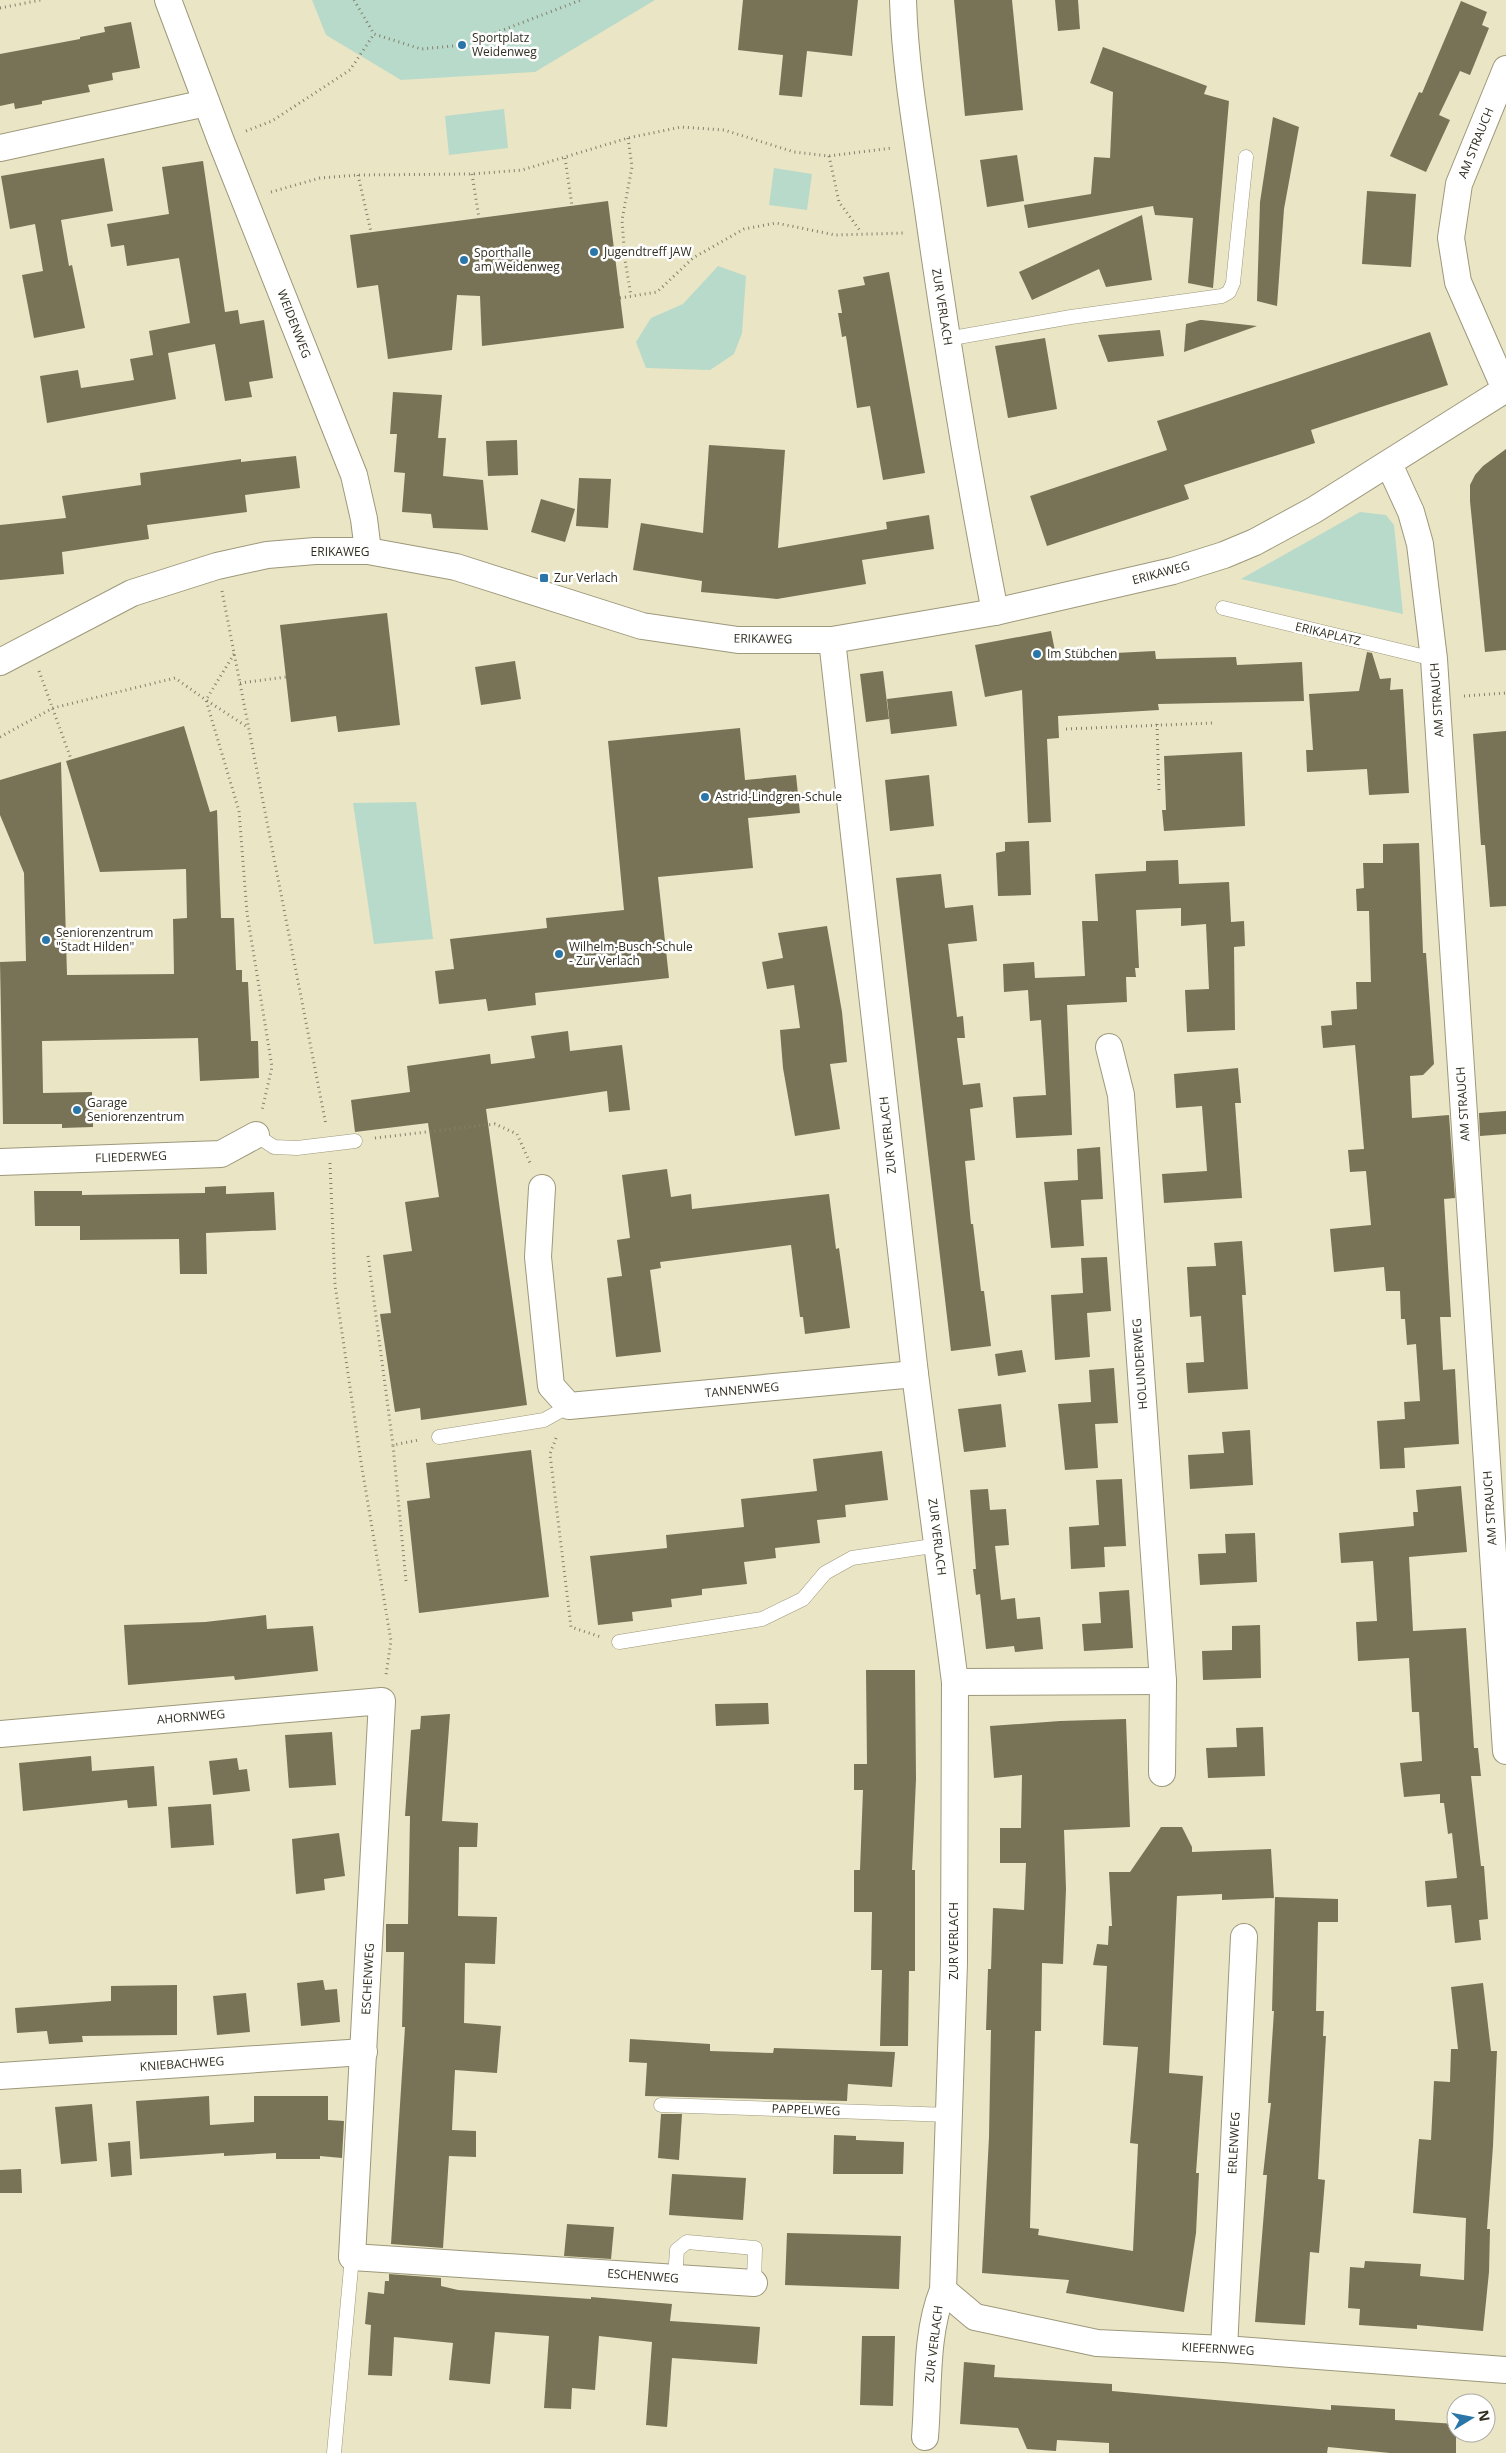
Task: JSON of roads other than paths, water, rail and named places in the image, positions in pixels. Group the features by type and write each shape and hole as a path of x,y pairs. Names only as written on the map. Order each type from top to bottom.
{"street":[{"name":"WEIDENWEG","path":"168,0 206,102 354,475 368,551"},
{"name":"ZUR VERLACH","path":"903,0 904,38 965,458 995,612"},
{"name":"AM STRAUCH","path":"1506,69 1459,184 1451,238 1458,282 1506,389"},
{"path":"0,148 206,102"},
{"name":"ERIKAWEG","path":"0,662 132,593 217,566 267,555 315,551 368,551 456,567 642,626 738,640 832,640 995,612 1173,571 1224,555 1314,510 1506,389"},
{"name":"AM STRAUCH","path":"1389,464 1411,512 1420,544 1434,659 1500,1560 1506,1751"},
{"name":"ZUR VERLACH","path":"832,640 915,1374 939,1545 955,1682 954,1963 951,2114 943,2290 936,2308 932,2339 925,2437"},
{"name":"HOLUNDERWEG","path":"1109,1047 1121,1095 1163,1681 1162,1773"},
{"name":"FLIEDERWEG","path":"0,1162 221,1154 256,1136"},
{"path":"542,1188 538,1257 552,1386 569,1406"},
{"name":"TANNENWEG","path":"569,1406 915,1374"},
{"path":"955,1682 1163,1681"},
{"name":"AHORNWEG","path":"0,1734 382,1701"},
{"name":"ESCHENWEG","path":"382,1701 352,2257 754,2283"},
{"name":"ERLENWEG","path":"1224,2349 1244,1937"},
{"name":"KNIEBACHWEG","path":"0,2076 364,2052"},
{"name":"KIEFERNWEG","path":"943,2290 975,2317 1097,2343 1224,2349 1506,2370"}],"lane":[{"path":"948,339 1071,317 1222,296 1229,292 1232,283 1246,158"},
{"name":"ERIKAPLATZ","path":"1222,608 1434,659"},
{"path":"256,1136 274,1147 297,1148 355,1141"},
{"name":"TANNENWEG","path":"439,1437 544,1420 569,1406"},
{"path":"619,1642 762,1619 803,1599 825,1573 852,1558 939,1545"},
{"name":"PAPPELWEG","path":"661,2105 951,2114"},
{"path":"675,2278 677,2250 687,2242 755,2248 754,2283"},
{"name":"ESCHENWEG","path":"334,2453 352,2257"}],"place":[{"name":"Sportplatz Weidenweg","path":"462,45"},
{"name":"Jugendtreff JAW","path":"594,252"},
{"name":"Sporthalle am Weidenweg","path":"464,260"},
{"name":"Zur Verlach","path":"544,578"},
{"name":"Im Stübchen","path":"1037,654"},
{"name":"Astrid-Lindgren-Schule","path":"705,797"},
{"name":"Seniorenzentrum \"Stadt Hilden\"","path":"46,940"},
{"name":"Wilhelm-Busch-Schule - Zur Verlach","path":"559,954"},
{"name":"Garage Seniorenzentrum","path":"77,1110"}]}
